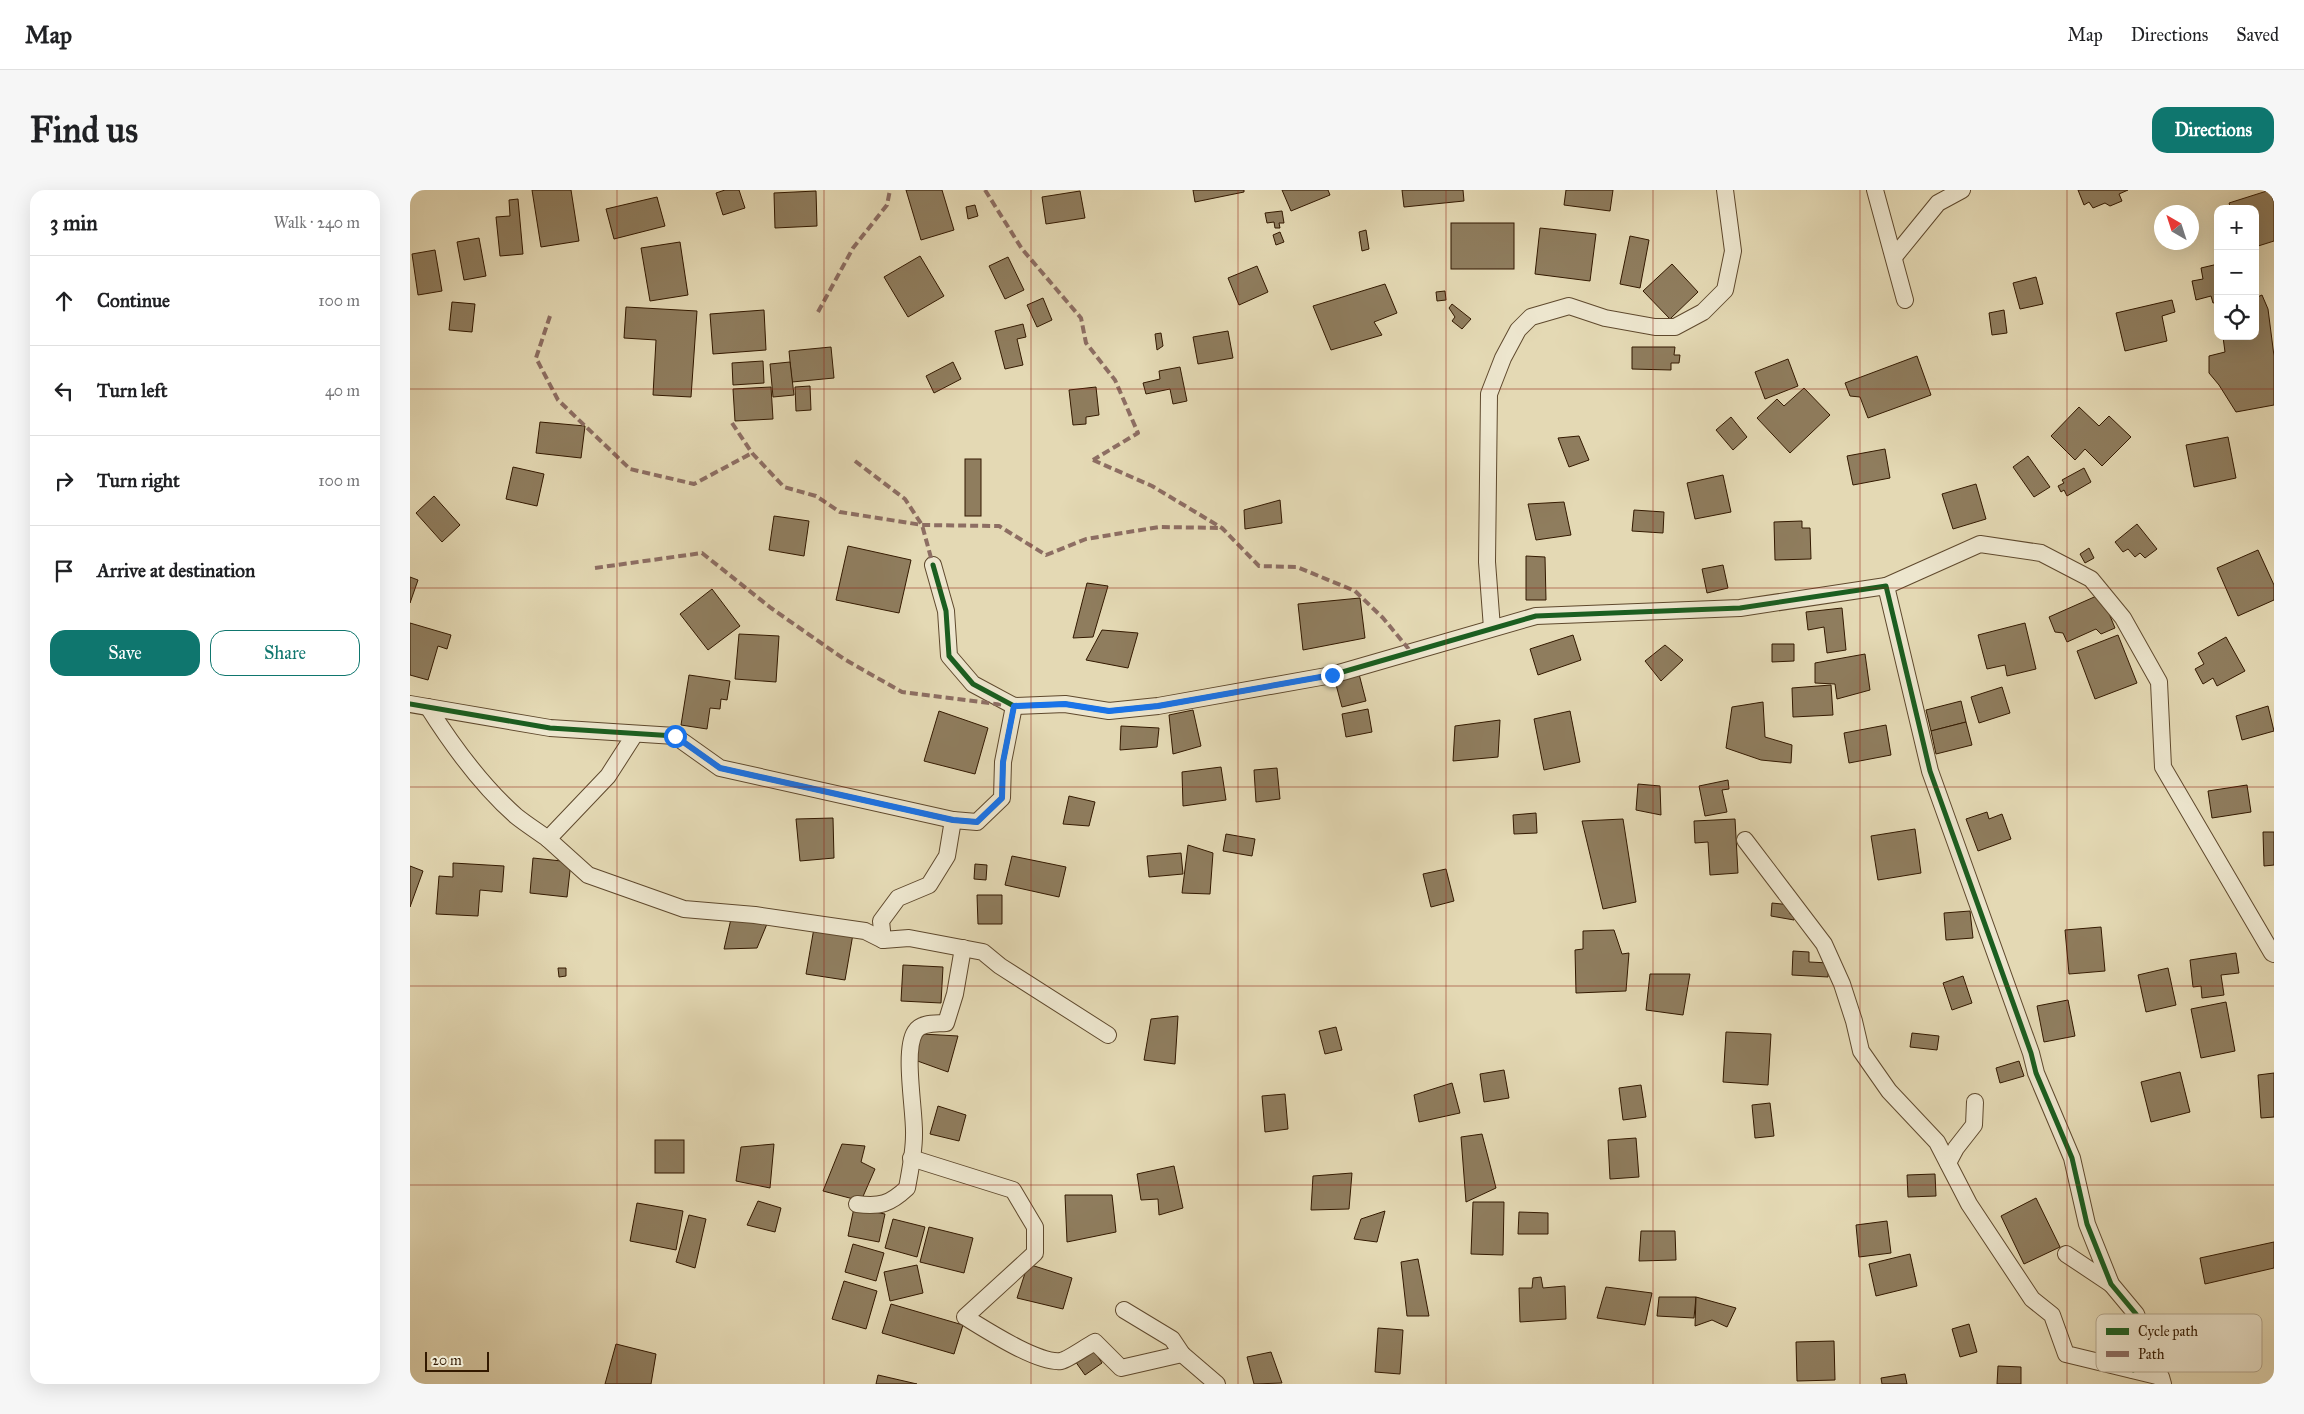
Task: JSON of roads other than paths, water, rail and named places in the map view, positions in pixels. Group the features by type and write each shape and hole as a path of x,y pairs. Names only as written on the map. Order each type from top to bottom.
{"street":[{"path":"1492,628 1487,562 1489,394 1503,358 1518,330 1531,316 1569,306 1605,318 1655,327 1675,327 1703,312 1725,290 1733,251 1725,190"},
{"path":"1875,190 1905,300"},
{"path":"1894,257 1938,203 1962,190"},
{"path":"933,565 946,611 950,656 974,684 1014,706 1065,704 1109,711 1158,706 1332,675 1536,616 1740,608 1886,586 1980,544 2041,553 2091,579 2122,618 2159,682 2163,767 2272,954 2274,954"},
{"path":"1886,586 1930,771 2031,1053 2036,1073 2072,1158 2087,1224 2111,1284"},
{"path":"410,704 550,728 675,736 720,768 953,820 977,822 1002,798 1003,762 1014,706"},
{"path":"428,707 444,732 481,778 516,815 548,839 588,875 684,909 755,914 865,931 883,940 909,938 983,952 1000,966 1108,1034"},
{"path":"548,839 608,776 635,734"},
{"path":"883,940 881,921 898,898 929,885 947,856 953,820"},
{"path":"1745,840 1824,944 1842,984 1861,1051 1889,1091 1937,1142 1969,1204 2032,1299 2052,1315 2066,1354 2096,1361"},
{"path":"857,1204 876,1207 896,1198 907,1188 914,1136 910,1072 911,1044 915,1032 922,1025 946,1023 955,994 963,948"},
{"path":"1948,1163 1956,1148 1974,1125 1975,1102"},
{"path":"911,1158 1013,1190 1035,1227 1035,1253 965,1317 1016,1347 1042,1358 1061,1361 1095,1342 1121,1368 1182,1354"},
{"path":"2066,1254 2111,1284 2136,1314"},
{"path":"1124,1310 1172,1339 1182,1354 1217,1384"},
{"path":"2141,1372 2161,1377 2164,1384"}]}
